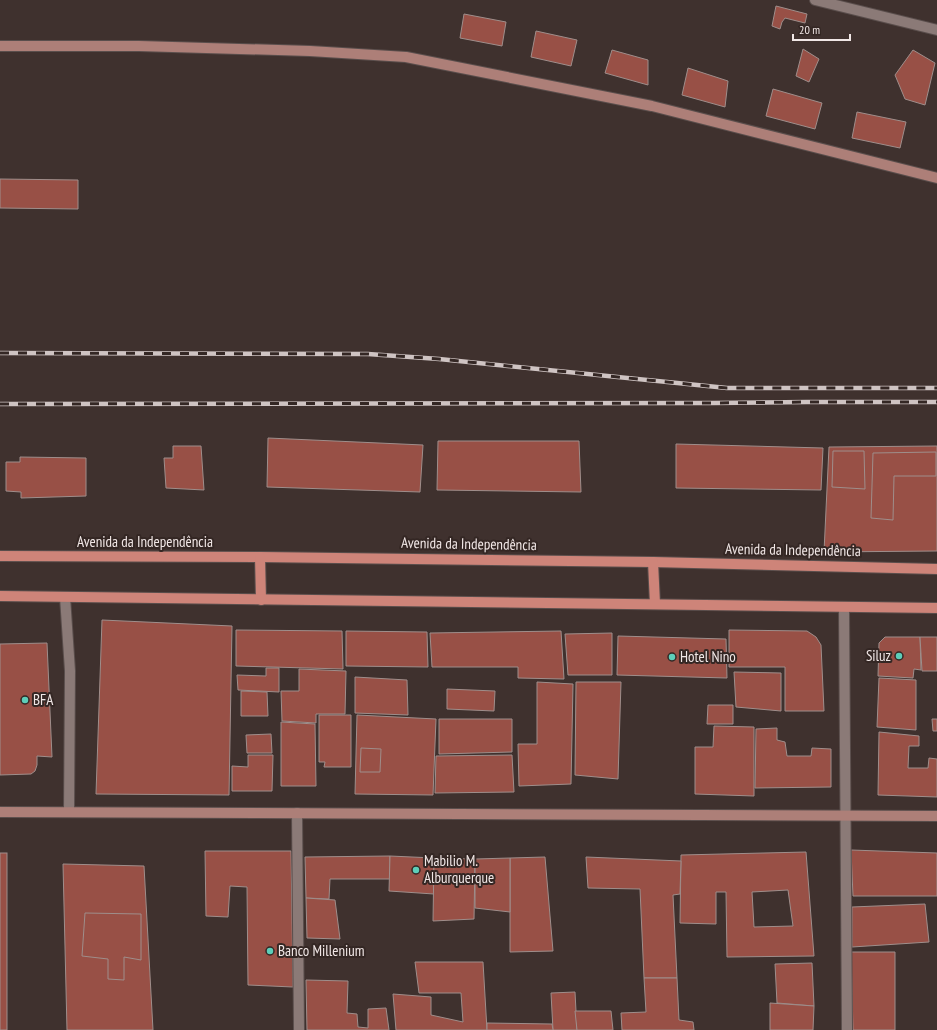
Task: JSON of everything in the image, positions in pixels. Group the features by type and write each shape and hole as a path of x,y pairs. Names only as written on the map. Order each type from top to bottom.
{"main road":[{"name":"Avenida da Independência","path":"0,556 260,557 653,562 937,569"},
{"path":"260,557 261,600"},
{"path":"653,562 655,604"},
{"path":"0,596 937,608"}],"street":[{"path":"815,0 937,30"},
{"path":"0,46 154,47 406,57 652,106 937,178"},
{"path":"65,597 70,671 69,812"},
{"path":"844,607 844,816 847,1030"},
{"path":"0,812 937,816"},
{"path":"297,813 299,1030"}],"building":[{"path":"776,6 807,14 805,23 785,18 780,29 772,26"},
{"path":"464,14 506,22 502,46 460,38"},
{"path":"536,31 577,40 571,66 531,57"},
{"path":"803,49 819,59 809,82 796,76"},
{"path":"612,50 648,60 648,85 605,73"},
{"path":"913,50 935,63 925,105 905,99 895,75"},
{"path":"688,68 728,81 725,107 682,95"},
{"path":"773,89 822,103 815,129 766,116"},
{"path":"857,112 906,122 900,148 852,138"},
{"path":"0,179 78,180 78,209 0,208"},
{"path":"268,438 423,445 420,492 267,487"},
{"path":"438,441 579,441 581,492 437,490"},
{"path":"676,444 823,448 821,490 676,488"},
{"path":"173,446 201,446 204,490 166,488 164,458 173,458"},
{"path":"937,446 937,551 824,552 829,447"},
{"path":"833,451 864,451 865,489 832,487"},
{"path":"936,452 936,476 894,476 893,520 871,518 873,453"},
{"path":"20,457 86,458 86,496 21,498 21,492 6,491 6,462 20,462"},
{"path":"102,620 232,626 229,795 96,794"},
{"path":"236,630 342,631 343,669 236,666"},
{"path":"729,630 807,631 816,637 821,645 824,711 785,711 785,667 729,667"},
{"path":"346,631 427,632 428,667 346,666"},
{"path":"561,631 564,679 518,678 518,667 432,667 430,633"},
{"path":"612,633 612,675 568,675 565,634"},
{"name":"Hotel Nino","path":"618,636 726,639 727,678 617,675"},
{"name":"Siluz","path":"885,637 920,637 921,670 914,669 913,678 878,676 879,643"},
{"path":"920,637 937,637 937,671 922,671"},
{"name":"BFA","path":"47,643 52,757 37,756 35,771 31,774 0,775 0,644"},
{"path":"266,668 279,668 279,692 238,690 237,675 266,676"},
{"path":"299,669 346,671 345,714 316,714 316,723 282,721 281,691 299,691"},
{"path":"734,672 781,673 781,711 736,707"},
{"path":"355,677 407,680 408,715 355,713"},
{"path":"879,678 916,680 916,730 877,727"},
{"path":"537,682 573,684 571,784 519,786 518,744 537,744"},
{"path":"576,682 621,682 618,779 575,775"},
{"path":"447,689 495,691 494,711 447,709"},
{"path":"241,691 267,692 268,716 241,716"},
{"path":"708,705 733,705 733,724 707,724"},
{"path":"319,715 351,715 351,767 324,767 325,762 319,762"},
{"path":"357,715 436,719 433,795 355,794"},
{"path":"439,719 512,719 512,752 439,754"},
{"path":"932,719 937,719 937,731 933,731"},
{"path":"281,722 315,724 316,786 281,786"},
{"path":"714,726 754,727 754,796 695,794 695,747 713,747"},
{"path":"777,728 777,740 785,742 787,756 811,756 812,748 831,749 831,787 755,788 756,729"},
{"path":"879,732 919,736 919,746 909,746 908,768 928,768 929,758 937,759 937,797 878,795"},
{"path":"271,734 272,753 247,753 246,735"},
{"path":"361,748 381,749 380,772 360,772"},
{"path":"248,755 273,755 272,791 232,791 232,766 248,767"},
{"path":"512,755 514,792 435,793 436,756"},
{"path":"851,850 937,853 937,896 853,896"},
{"name":"Banco Millenium","path":"205,851 291,851 293,987 248,985 247,887 230,886 228,917 206,916"},
{"path":"806,852 814,956 727,957 726,892 716,892 716,924 680,923 681,855","holes":["788,890 793,926 754,927 752,892"]},
{"path":"0,853 7,853 7,1030 0,1030"},
{"path":"390,856 390,879 330,879 329,899 306,898 305,857"},
{"path":"390,856 434,858 434,894 389,891"},
{"path":"545,857 553,951 510,952 510,858"},
{"path":"586,857 681,861 680,894 673,895 677,978 644,978 640,889 588,888"},
{"path":"434,858 475,859 474,919 433,921"},
{"path":"510,858 510,912 475,908 475,859"},
{"path":"63,864 144,866 153,1030 67,1030"},
{"path":"306,898 335,900 340,939 307,938"},
{"path":"925,904 929,942 852,947 852,907"},
{"path":"85,913 141,914 141,960 124,957 124,980 108,979 108,959 82,956"},
{"path":"851,952 895,952 895,1030 853,1030"},
{"path":"415,962 483,962 487,1030 396,1030 393,994 431,997 431,1015 463,1022 461,993 419,993"},
{"path":"812,963 814,1006 777,1003 775,964"},
{"path":"644,978 677,978 679,1020 693,1022 694,1030 622,1030 621,1013 646,1012"},
{"path":"306,980 348,981 347,1013 357,1014 358,1027 368,1028 368,1009 386,1008 389,1030 307,1030"},
{"path":"575,992 577,1030 553,1030 551,993"},
{"path":"770,1003 814,1006 813,1030 770,1030"},
{"path":"575,1011 611,1011 613,1030 577,1030"},
{"path":"487,1023 552,1024 553,1030 487,1030"}],"railway":[{"path":"0,353 368,354 439,359 727,388 937,388"},
{"path":"0,404 937,402"}],"place":[{"name":"Siluz","path":"899,656"},
{"name":"Hotel Nino","path":"672,657"},
{"name":"BFA","path":"25,700"},
{"name":"Mabilio M. Alburquerque","path":"416,870"},
{"name":"Banco Millenium","path":"270,951"}]}
